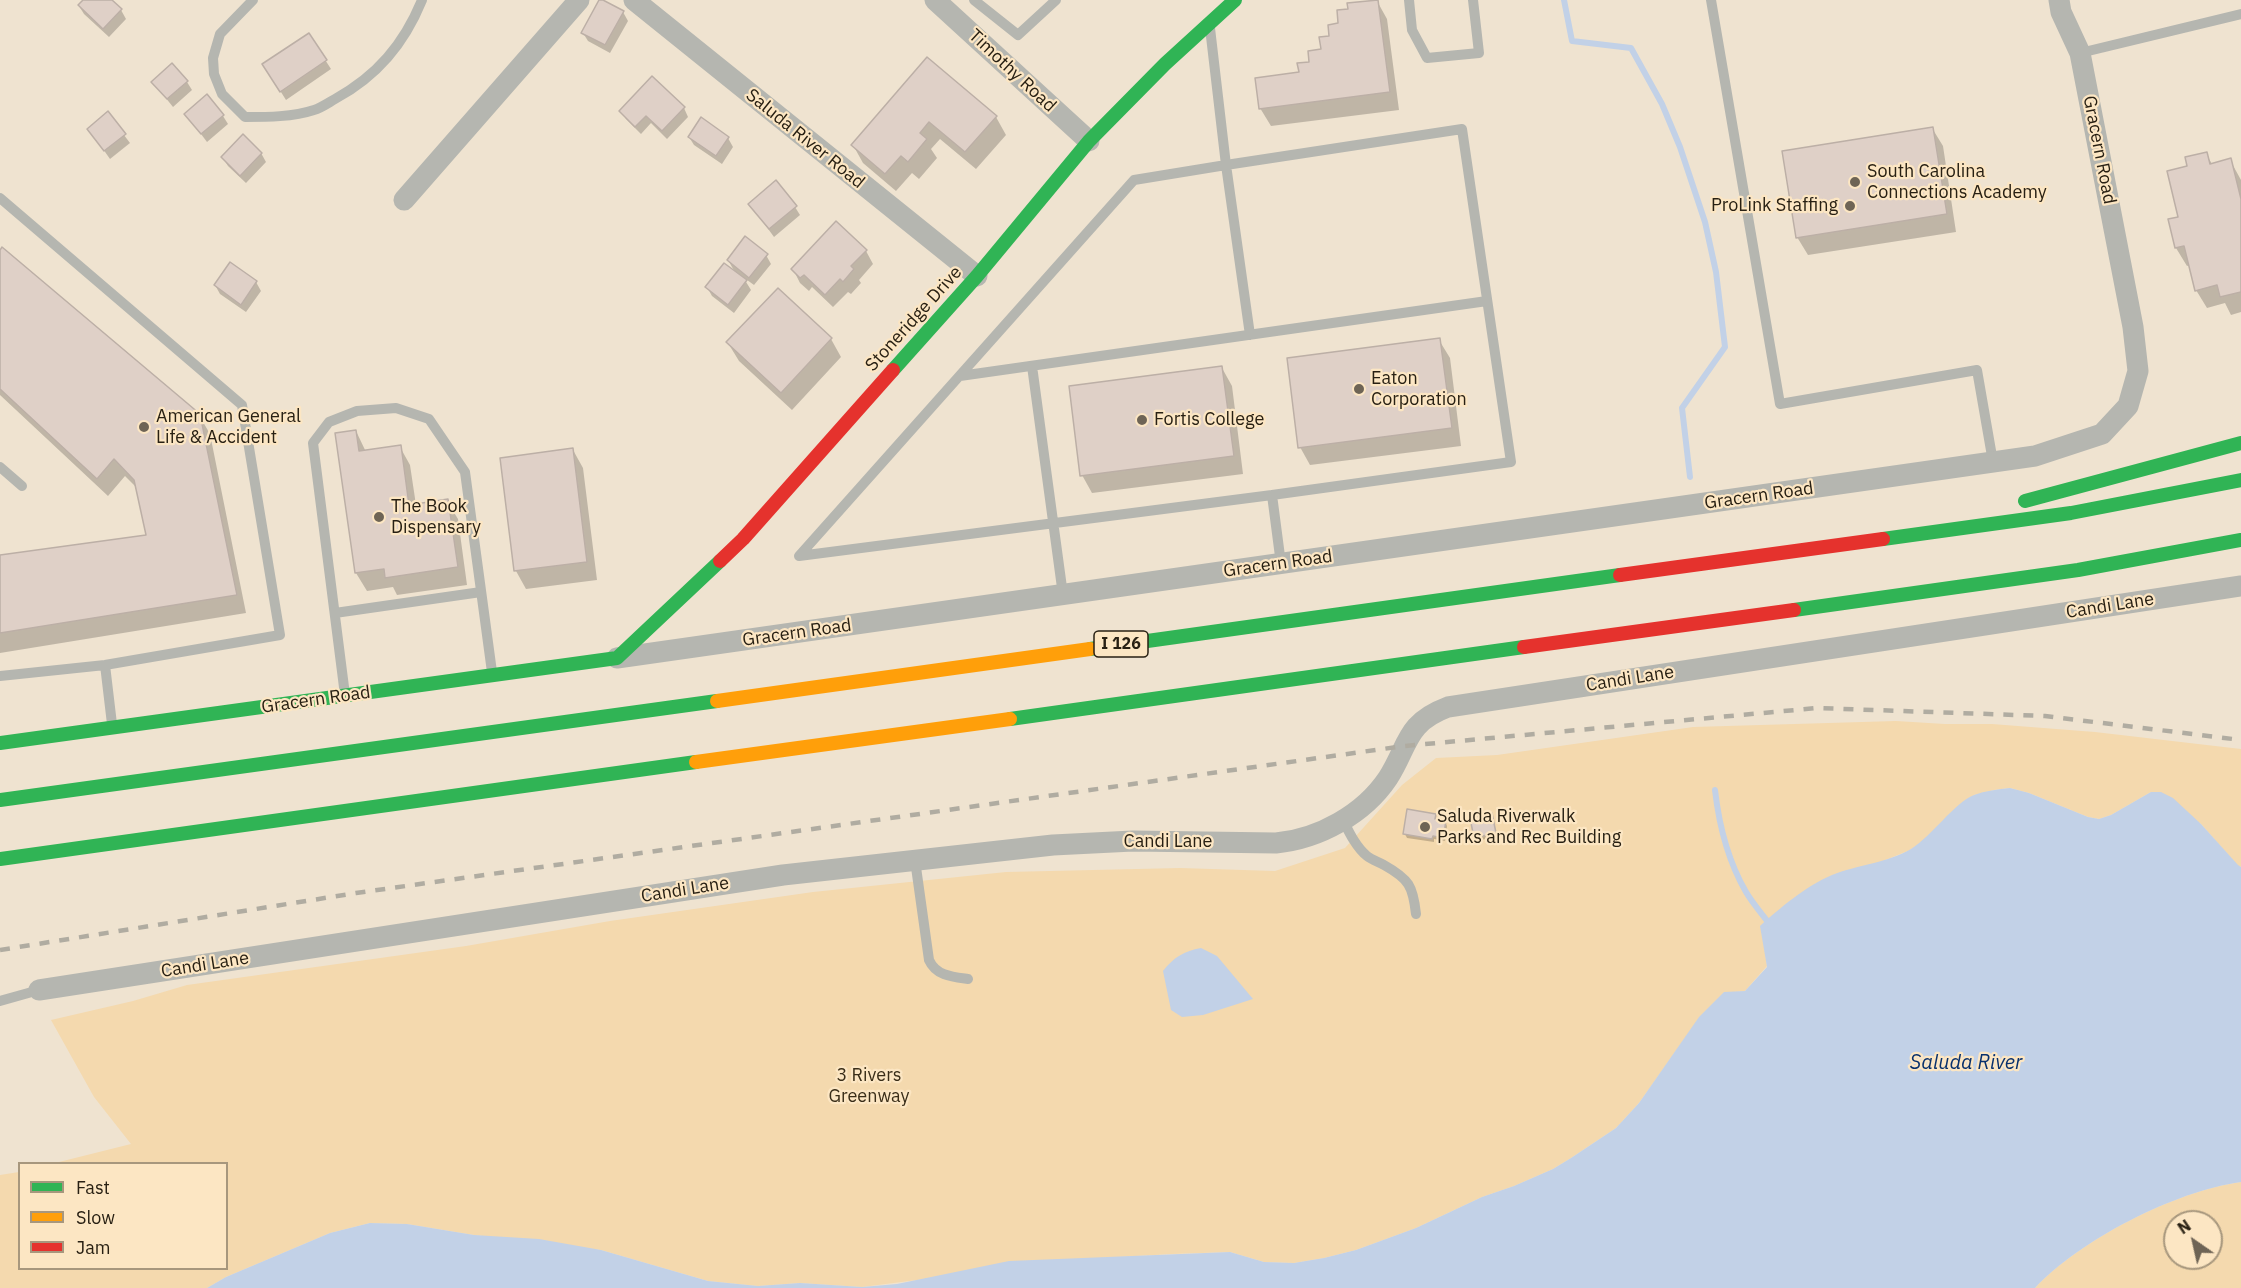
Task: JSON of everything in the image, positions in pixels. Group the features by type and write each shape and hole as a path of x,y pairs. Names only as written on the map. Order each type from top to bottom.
{"main road":[{"name":"Stoneridge Drive","path":"617,658 743,539 976,276 1089,141 1220,8"},
{"path":"2011,505 2241,443"},
{"name":"I 126","path":"0,800 2071,513 2241,480"},
{"path":"1886,538 1988,511"},
{"path":"0,859 2078,570 2241,540"},
{"name":"Gracern Road","path":"0,743 617,658"}],"street":[{"path":"404,200 579,0"},
{"name":"Saluda River Road","path":"634,0 976,276"},
{"name":"Gracern Road","path":"617,658 2035,456 2102,434 2128,406 2138,371 2133,327 2080,52 2061,12 2059,0"},
{"name":"Timothy Road","path":"946,3 1089,141"},
{"name":"Candi Lane","path":"39,990 783,875 1083,843 1293,842 1310,837 1342,820 1382,785 1412,730 1425,717 1448,707 2241,586"}],"lane":[{"path":"253,0 220,34 213,58 214,74 222,94 245,117 265,117 315,110 351,90 384,62 403,39 422,0"},
{"path":"974,0 1018,34 1056,0"},
{"path":"1409,0 1412,30 1427,58 1479,53 1473,0"},
{"path":"1711,0 1780,404 1977,370 1993,462"},
{"path":"1220,8 1226,165 1250,335"},
{"path":"2080,52 2241,14"},
{"path":"1462,129 1511,462 800,556 1134,180 1226,165 1462,129"},
{"path":"0,198 242,405 280,635 105,665 0,676"},
{"path":"960,376 1487,301"},
{"path":"1032,366 1063,595"},
{"path":"345,696 313,443 329,422 357,411 396,408 429,419 465,472 493,675"},
{"path":"0,467 22,486"},
{"path":"1272,495 1281,564"},
{"path":"335,612 481,592"},
{"path":"105,665 112,728"},
{"path":"1342,820 1367,857 1402,876 1408,882 1412,890 1416,914"},
{"path":"915,860 929,960 935,970 941,974 968,979"},
{"path":"0,1001 39,990"}],"green space":[{"name":"3 Rivers Greenway","path":"1896,721 1992,724 2095,732 2241,749 2241,867 2201,824 2151,792 2111,815 2099,819 2010,788 1974,795 1963,802 1924,841 1908,851 1800,894 1761,926 1767,966 1745,991 1724,993 1700,1017 1639,1103 1616,1128 1553,1169 1482,1197 1416,1228 1356,1250 1324,1258 1294,1263 1264,1262 1230,1252 1172,1254 1084,1259 862,1287 800,1283 758,1286 708,1281 601,1250 474,1235 407,1224 370,1223 330,1233 226,1277 207,1288 0,1288 0,1175 18,1172 18,1270 228,1270 228,1162 59,1162 131,1144 94,1097 51,1020 133,1001 187,985 466,946 610,921 813,892 1006,872 1180,868 1275,871 1345,848 1402,785 1436,758 1497,755 1693,727"},
{"path":"2241,1182 2241,1288 2035,1288 2077,1252 2103,1236 2130,1220 2187,1196"}],"water":[{"name":"Saluda River","path":"2010,788 2099,819 2111,815 2151,792 2161,792 2173,798 2201,824 2241,867 2241,1182 2187,1196 2130,1220 2077,1252 2035,1288 207,1288 226,1277 330,1233 370,1223 407,1224 474,1235 539,1239 601,1250 708,1281 758,1286 800,1283 862,1287 897,1284 1009,1261 1230,1252 1264,1262 1294,1263 1356,1250 1416,1228 1482,1197 1553,1169 1616,1128 1639,1103 1699,1017 1724,992 1745,991 1767,967 1760,926 1768,919 1794,898 1832,875 1892,858 1911,849 1966,799 1983,792"},
{"path":"1201,948 1217,956 1253,999 1203,1015 1182,1017 1171,1010 1163,971 1180,955"}],"building":[{"path":"83,0 112,0 122,9 103,29 78,5"},
{"path":"599,0 624,11 605,45 581,33"},
{"path":"1378,0 1390,92 1259,109 1255,78 1299,72 1297,63 1309,62 1308,51 1321,49 1319,37 1329,36 1328,25 1338,23 1337,10 1348,9 1347,3"},
{"path":"309,33 327,60 280,92 262,64"},
{"path":"927,57 997,116 965,152 929,122 920,133 927,139 908,162 901,156 885,174 851,145"},
{"path":"172,63 188,81 167,99 151,82"},
{"path":"652,76 685,107 662,131 646,116 635,127 619,111"},
{"path":"207,94 224,115 201,134 184,114"},
{"path":"108,111 126,134 104,151 87,129"},
{"path":"701,117 729,137 716,156 688,137"},
{"path":"1933,127 1947,214 1796,238 1782,151"},
{"path":"243,134 262,153 240,176 221,157"},
{"path":"2207,152 2210,164 2231,158 2241,199 2241,292 2220,297 2217,285 2195,291 2184,246 2175,248 2168,219 2178,217 2167,171 2187,166 2185,157"},
{"path":"776,180 797,206 769,229 748,204"},
{"path":"836,221 867,250 851,266 854,269 843,282 840,279 825,295 804,275 800,278 791,269"},
{"path":"745,236 768,254 749,278 727,260"},
{"path":"2,247 200,414 237,595 0,633 0,555 146,535 134,480 114,459 97,479 0,389 0,250"},
{"path":"230,262 257,281 241,305 214,285"},
{"path":"724,263 747,280 728,305 705,287"},
{"path":"778,288 832,338 781,393 726,342"},
{"path":"1440,338 1452,428 1298,448 1287,358"},
{"path":"1222,366 1234,456 1080,476 1069,386"},
{"path":"356,430 359,451 401,445 409,505 448,499 458,567 385,578 384,569 355,573 335,433"},
{"path":"573,448 587,562 514,571 500,458"},
{"name":"Saluda Riverwalk Parks and Rec Building","path":"1407,809 1436,814 1435,819 1446,821 1443,838 1433,836 1432,839 1403,834"},
{"path":"1492,813 1496,833 1474,838 1470,818"}],"waterway":[{"path":"1564,0 1572,41 1631,48 1662,104 1680,147 1705,222 1716,272 1725,347 1682,408 1690,477"},
{"path":"1715,790 1722,829 1734,868 1749,896 1771,926"}],"railway":[{"path":"0,950 356,893 1404,746 1817,708 2045,716 2241,740"}],"traffic: fast":[{"path":"893,370 977,276 1089,141 1165,64 1235,0"},
{"path":"2025,501 2241,443"},
{"path":"1883,539 2071,513 2241,480"},
{"path":"1794,610 2078,570 2241,540"},
{"path":"0,743 617,658 720,561"},
{"path":"1090,649 1620,575"},
{"path":"1010,719 1524,647"},
{"path":"0,800 717,701"},
{"path":"0,859 696,762"}],"traffic: slow":[{"path":"717,701 1090,649"},
{"path":"696,762 1010,719"}],"traffic: jam":[{"path":"720,561 743,539 893,370"},
{"path":"1620,575 1883,539"},
{"path":"1524,647 1794,610"}],"place":[{"name":"South Carolina Connections Academy","path":"1855,182"},
{"name":"ProLink Staffing","path":"1850,206"},
{"name":"Eaton Corporation","path":"1359,389"},
{"name":"Fortis College","path":"1142,420"},
{"name":"American General Life & Accident","path":"144,427"},
{"name":"The Book Dispensary","path":"379,517"},
{"name":"Saluda Riverwalk Parks and Rec Building","path":"1425,827"}]}
